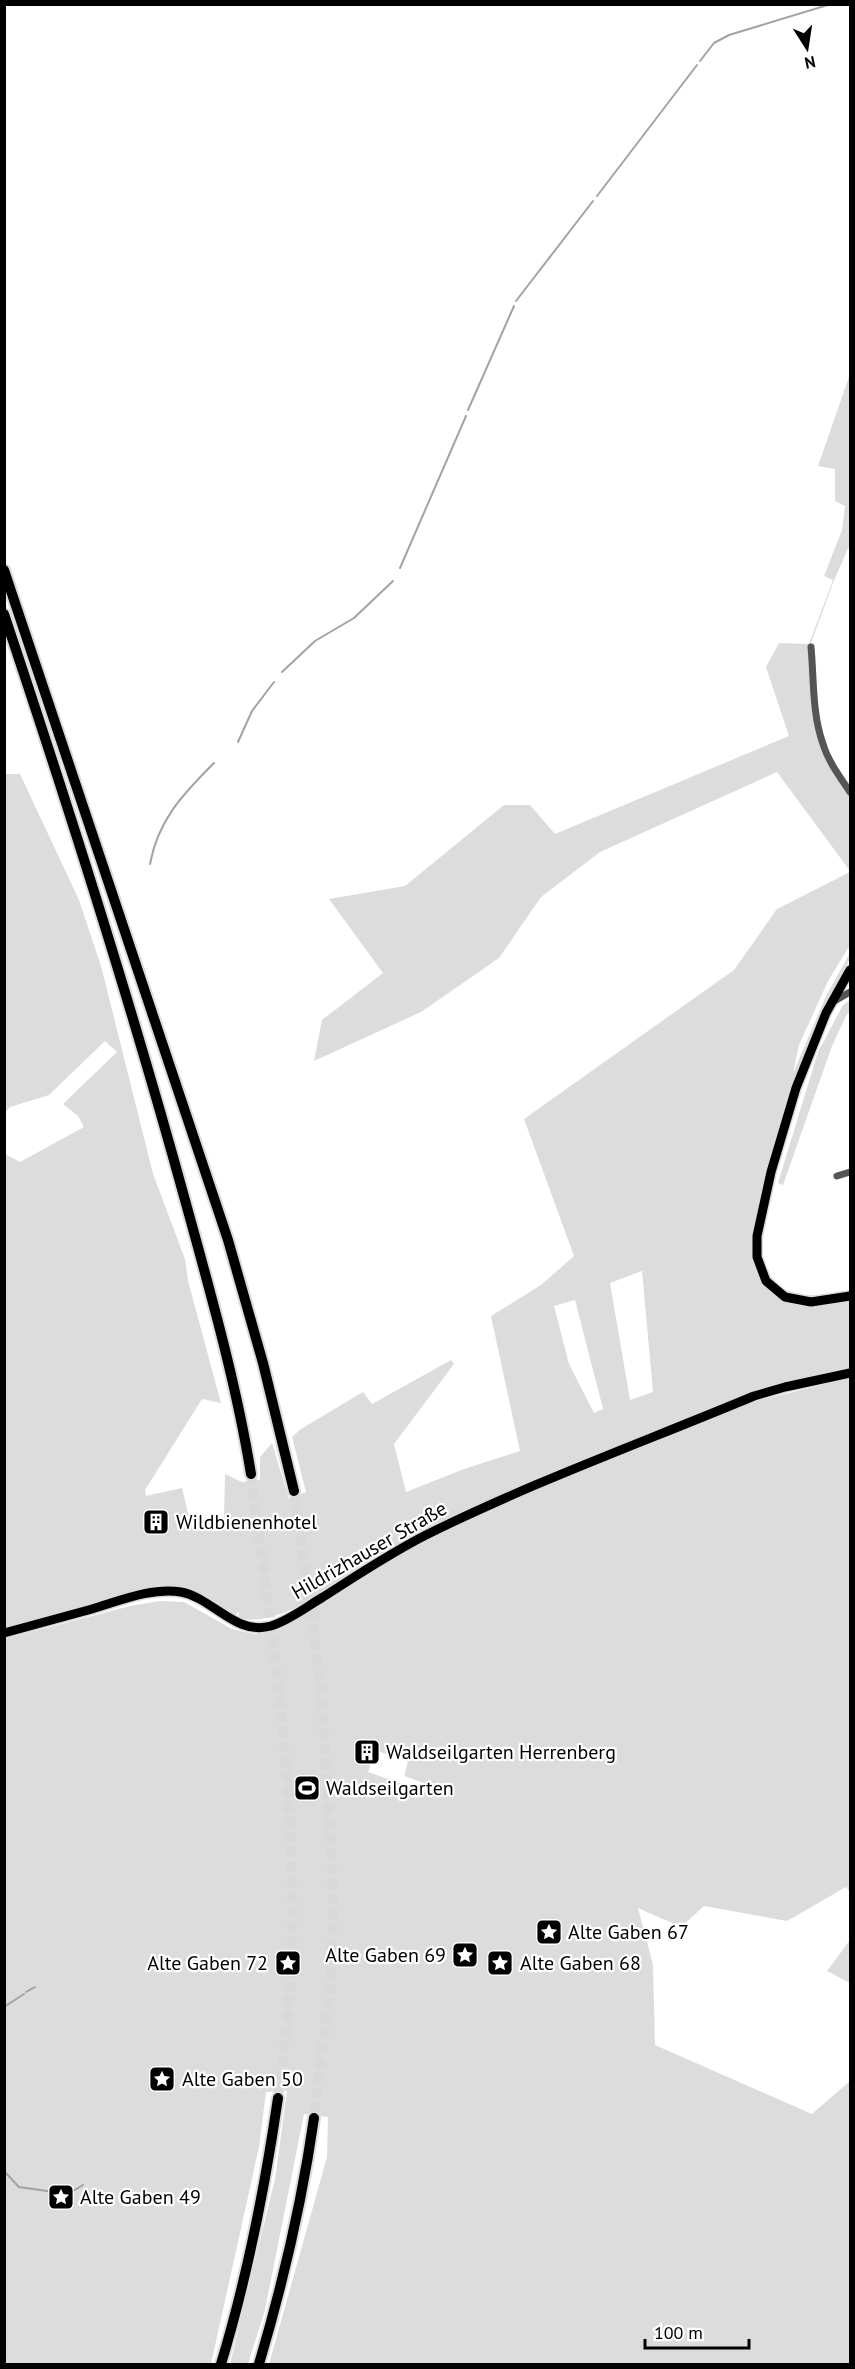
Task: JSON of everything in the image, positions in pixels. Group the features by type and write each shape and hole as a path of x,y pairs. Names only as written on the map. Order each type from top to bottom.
{"highway":[{"path":"4,570 228,1240 279,1423 294,1491"},
{"path":"4,614 103,913 198,1246 251,1474"},
{"path":"221,2364 251,2245 278,2098"},
{"path":"259,2364 286,2268 314,2118"}],"main road":[{"path":"850,971 831,1004 795,1088 771,1172 757,1236 757,1257 766,1281 784,1296 811,1302 850,1296"},
{"name":"Hildrizhauser Straße","path":"4,1633 125,1599 174,1591 201,1599 223,1615 247,1627 272,1625 295,1615 405,1546 471,1513 754,1396 850,1373"}],"street":[{"path":"812,647 816,715 823,745 850,792"},
{"path":"831,1004 850,992"},
{"path":"837,1176 850,1172"}],"shaded area":[{"path":"850,374 850,544 810,646 813,712 834,771 850,796 850,871 777,772 600,852 541,897 499,958 421,1012 314,1061 322,1020 383,973 329,899 405,886 504,805 530,805 555,834 789,736 766,667 779,643 809,644 833,580 824,576 842,530 845,506 835,501 835,469 818,466"},
{"path":"4,774 20,774 79,900 101,966 153,1174 185,1259 188,1281 221,1403 202,1399 145,1490 146,1496 182,1488 190,1521 224,1517 225,1474 242,1482 260,1480 260,1457 272,1443 289,1499 306,1492 292,1437 301,1429 363,1392 372,1404 451,1360 454,1364 394,1444 406,1492 464,1469 520,1451 491,1316 541,1285 574,1256 524,1119 734,970 777,909 850,872 850,945 828,981 799,1045 793,1073 827,994 850,953 850,959 809,1041 762,1188 771,1190 764,1233 763,1261 777,1284 786,1290 807,1295 850,1291 850,1367 784,1382 748,1394 500,1496 403,1543 315,1597 269,1618 253,1620 238,1618 239,1611 235,1616 198,1595 144,1590 5,1627 5,1154 20,1162 84,1127 78,1116 63,1104 117,1052 105,1041 49,1095 10,1107 5,1113","holes":["642,1271 653,1392 630,1400 610,1283","575,1300 603,1409 594,1413 569,1364 554,1306"]},
{"path":"850,1000 850,1012 832,1046 783,1185 778,1183 818,1052 843,1005"},
{"path":"850,1378 850,1892 846,1887 787,1921 704,1906 681,1927 638,1908 653,1965 655,2045 812,2114 850,2081 850,2364 269,2364 327,2157 328,2117 304,2114 265,2310 248,2364 230,2364 275,2179 287,2091 266,2092 259,2147 211,2364 5,2364 4,1639 130,1606 160,1601 184,1602 232,1629 254,1634 278,1630 428,1538 526,1494 749,1403","holes":["375,1750 408,1762 404,1776 432,1786 428,1793 368,1772"]},
{"path":"850,1940 850,1983 827,1971"}],"waterway":[{"path":"700,61 714,43 729,35 831,4"},
{"path":"597,196 697,65"},
{"path":"516,301 593,201"},
{"path":"468,410 514,306"},
{"path":"400,568 466,416"},
{"path":"282,672 315,641 354,618 393,581"},
{"path":"238,742 252,711 274,682"},
{"path":"150,864 159,834 173,809 214,763"},
{"path":"26,1992 35,1987"},
{"path":"4,2007 24,1994"},
{"path":"4,2171 19,2187 68,2194 83,2185"}],"tunnel":[{"path":"251,1474 282,1720 291,1844 291,1967 278,2098"},
{"path":"294,1491 322,1693 332,1870 330,1988 314,2118"}],"place":[{"name":"Wildbienenhotel","path":"156,1522"},
{"name":"Waldseilgarten Herrenberg","path":"367,1752"},
{"name":"Waldseilgarten","path":"307,1788"},
{"name":"Alte Gaben 67","path":"549,1932"},
{"name":"Alte Gaben 69","path":"465,1955"},
{"name":"Alte Gaben 72","path":"288,1963"},
{"name":"Alte Gaben 68","path":"500,1963"},
{"name":"Alte Gaben 50","path":"162,2079"},
{"name":"Alte Gaben 49","path":"61,2197"}]}
